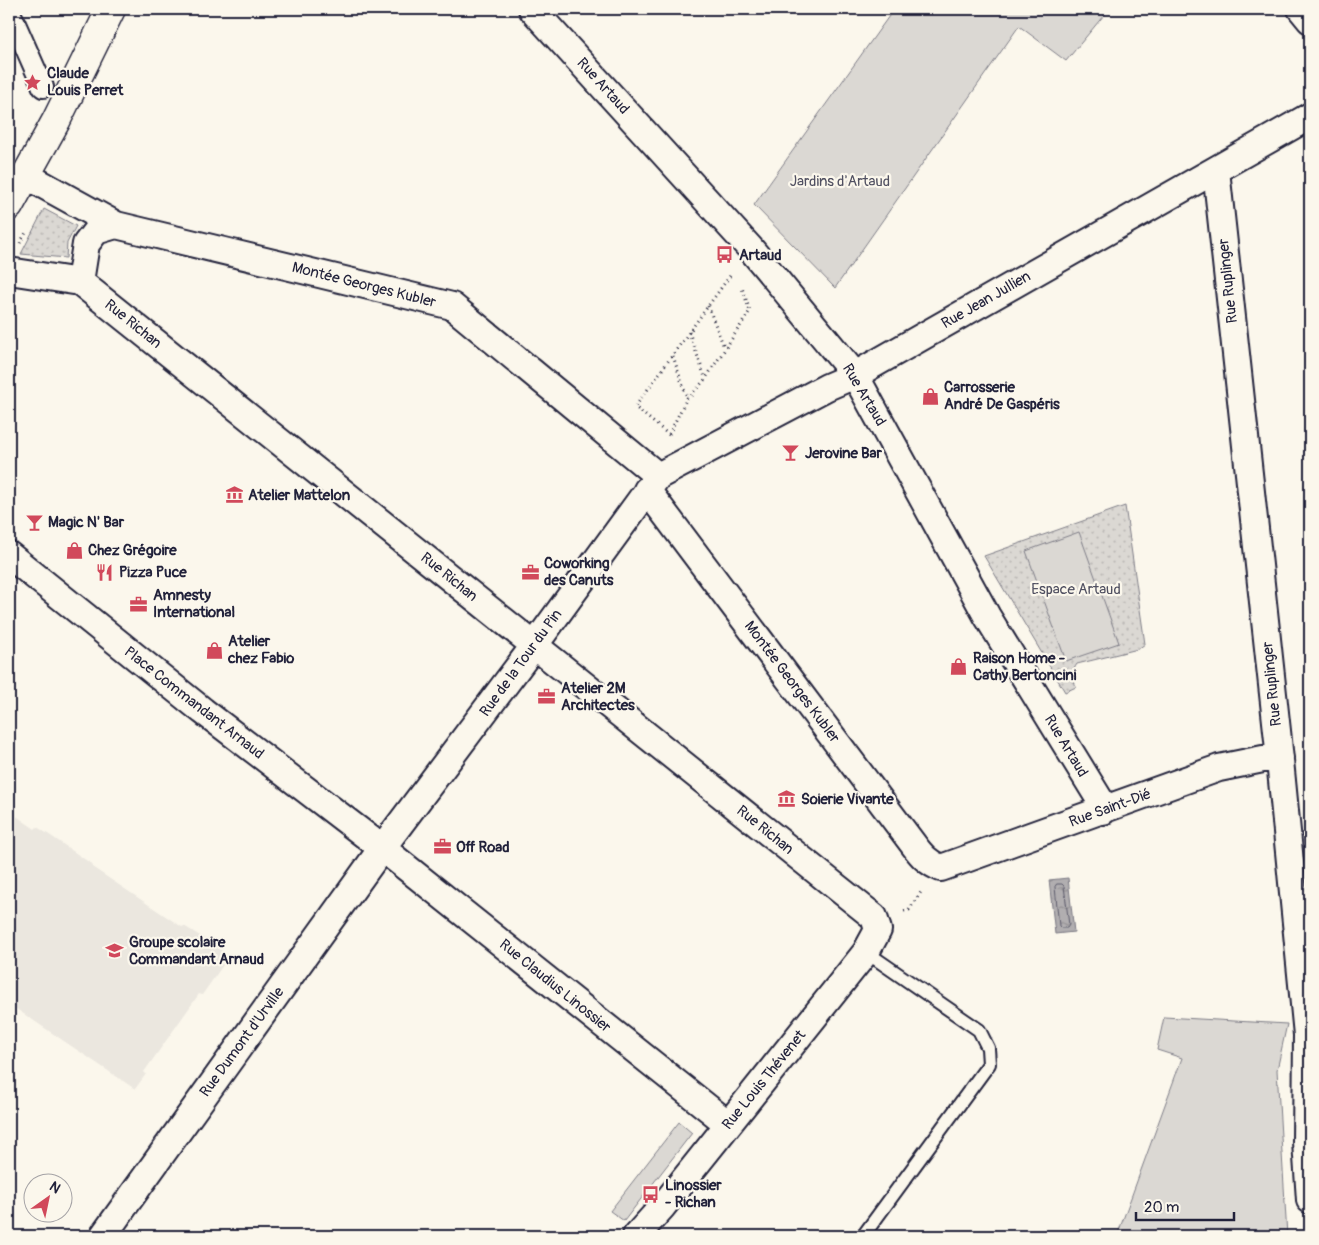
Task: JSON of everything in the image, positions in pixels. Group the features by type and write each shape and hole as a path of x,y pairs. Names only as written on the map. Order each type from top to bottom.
{"street":[{"path":"9,206 56,121 111,9"},
{"path":"1301,9 1310,20"},
{"path":"9,10 43,87"},
{"name":"Rue Artaud","path":"547,14 750,248 855,374 987,616 1100,800 1103,811"},
{"name":"Rue Jean Jullien","path":"652,483 827,387 855,374 1310,116"},
{"name":"Rue Ruplinger","path":"1216,170 1280,758 1307,1035 1306,1142 1310,1200"},
{"name":"Montée Georges Kubler","path":"26,176 116,225 452,306 652,483 917,850 932,864 941,868"},
{"path":"80,282 86,244 96,231 116,225"},
{"name":"Rue Richan","path":"9,271 80,282 874,917"},
{"name":"Rue de la Tour du Pin","path":"382,848 534,646 652,483"},
{"name":"Place Commandant Arnaud","path":"9,555 203,711 382,848"},
{"name":"Rue Saint-Dié","path":"941,868 1219,768 1262,759 1280,758"},
{"name":"Rue Claudius Linossier","path":"382,848 728,1124"},
{"name":"Rue Dumont d'Urville","path":"103,1236 382,848"},
{"name":"Rue Louis Thévenet","path":"636,1236 663,1206 866,952 878,930 874,917"}],"lane":[{"path":"863,1236 989,1064 988,1048 979,1030 866,952"}],"path":[{"path":"669,435 634,407 750,248"},
{"path":"708,306 724,348"},
{"path":"662,441 669,435 687,398 691,396 706,378 750,311"},
{"path":"689,332 706,378"},
{"path":"672,355 687,398"}],"shaded area":[{"name":"Groupe scolaire Commandant Arnaud","path":"9,811 35,829 37,827 51,836 93,865 92,867 228,955 228,958 202,995 199,994 144,1072 146,1074 135,1089 9,1004"}],"green space":[{"name":"Jardins d'Artaud","path":"894,9 1109,9 1066,61 1019,26 835,288 754,205"},
{"path":"44,209 76,226 67,243 66,258 21,254"},
{"name":"Espace Artaud","path":"1125,506 1145,644 1138,649 1077,664 1073,675 1076,687 1065,692 984,556"},
{"path":"1079,532 1119,643 1066,661 1026,551"},
{"path":"1164,1017 1287,1024 1277,1070 1287,1236 1117,1236 1182,1058 1157,1050"},
{"path":"679,1122 692,1133 624,1221 610,1211"}],"water":[{"path":"1068,878 1074,932 1055,934 1049,880"}],"place":[{"name":"Claude Louis Perret","path":"33,82"},
{"name":"Artaud","path":"725,255"},
{"name":"Carrosserie André De Gaspéris","path":"930,396"},
{"name":"Jerovine Bar","path":"791,453"},
{"name":"Atelier Mattelon","path":"234,495"},
{"name":"Magic N' Bar","path":"34,522"},
{"name":"Chez Grégoire","path":"74,550"},
{"name":"Pizza Puce","path":"105,572"},
{"name":"Coworking des Canuts","path":"530,572"},
{"name":"Amnesty International","path":"139,604"},
{"name":"Atelier chez Fabio","path":"214,650"},
{"name":"Raison Home - Cathy Bertoncini","path":"959,667"},
{"name":"Atelier 2M Architectes","path":"547,697"},
{"name":"Soierie Vivante","path":"787,799"},
{"name":"Off Road","path":"442,847"},
{"name":"Groupe scolaire Commandant Arnaud","path":"115,951"},
{"name":"Linossier - Richan","path":"651,1194"}]}
